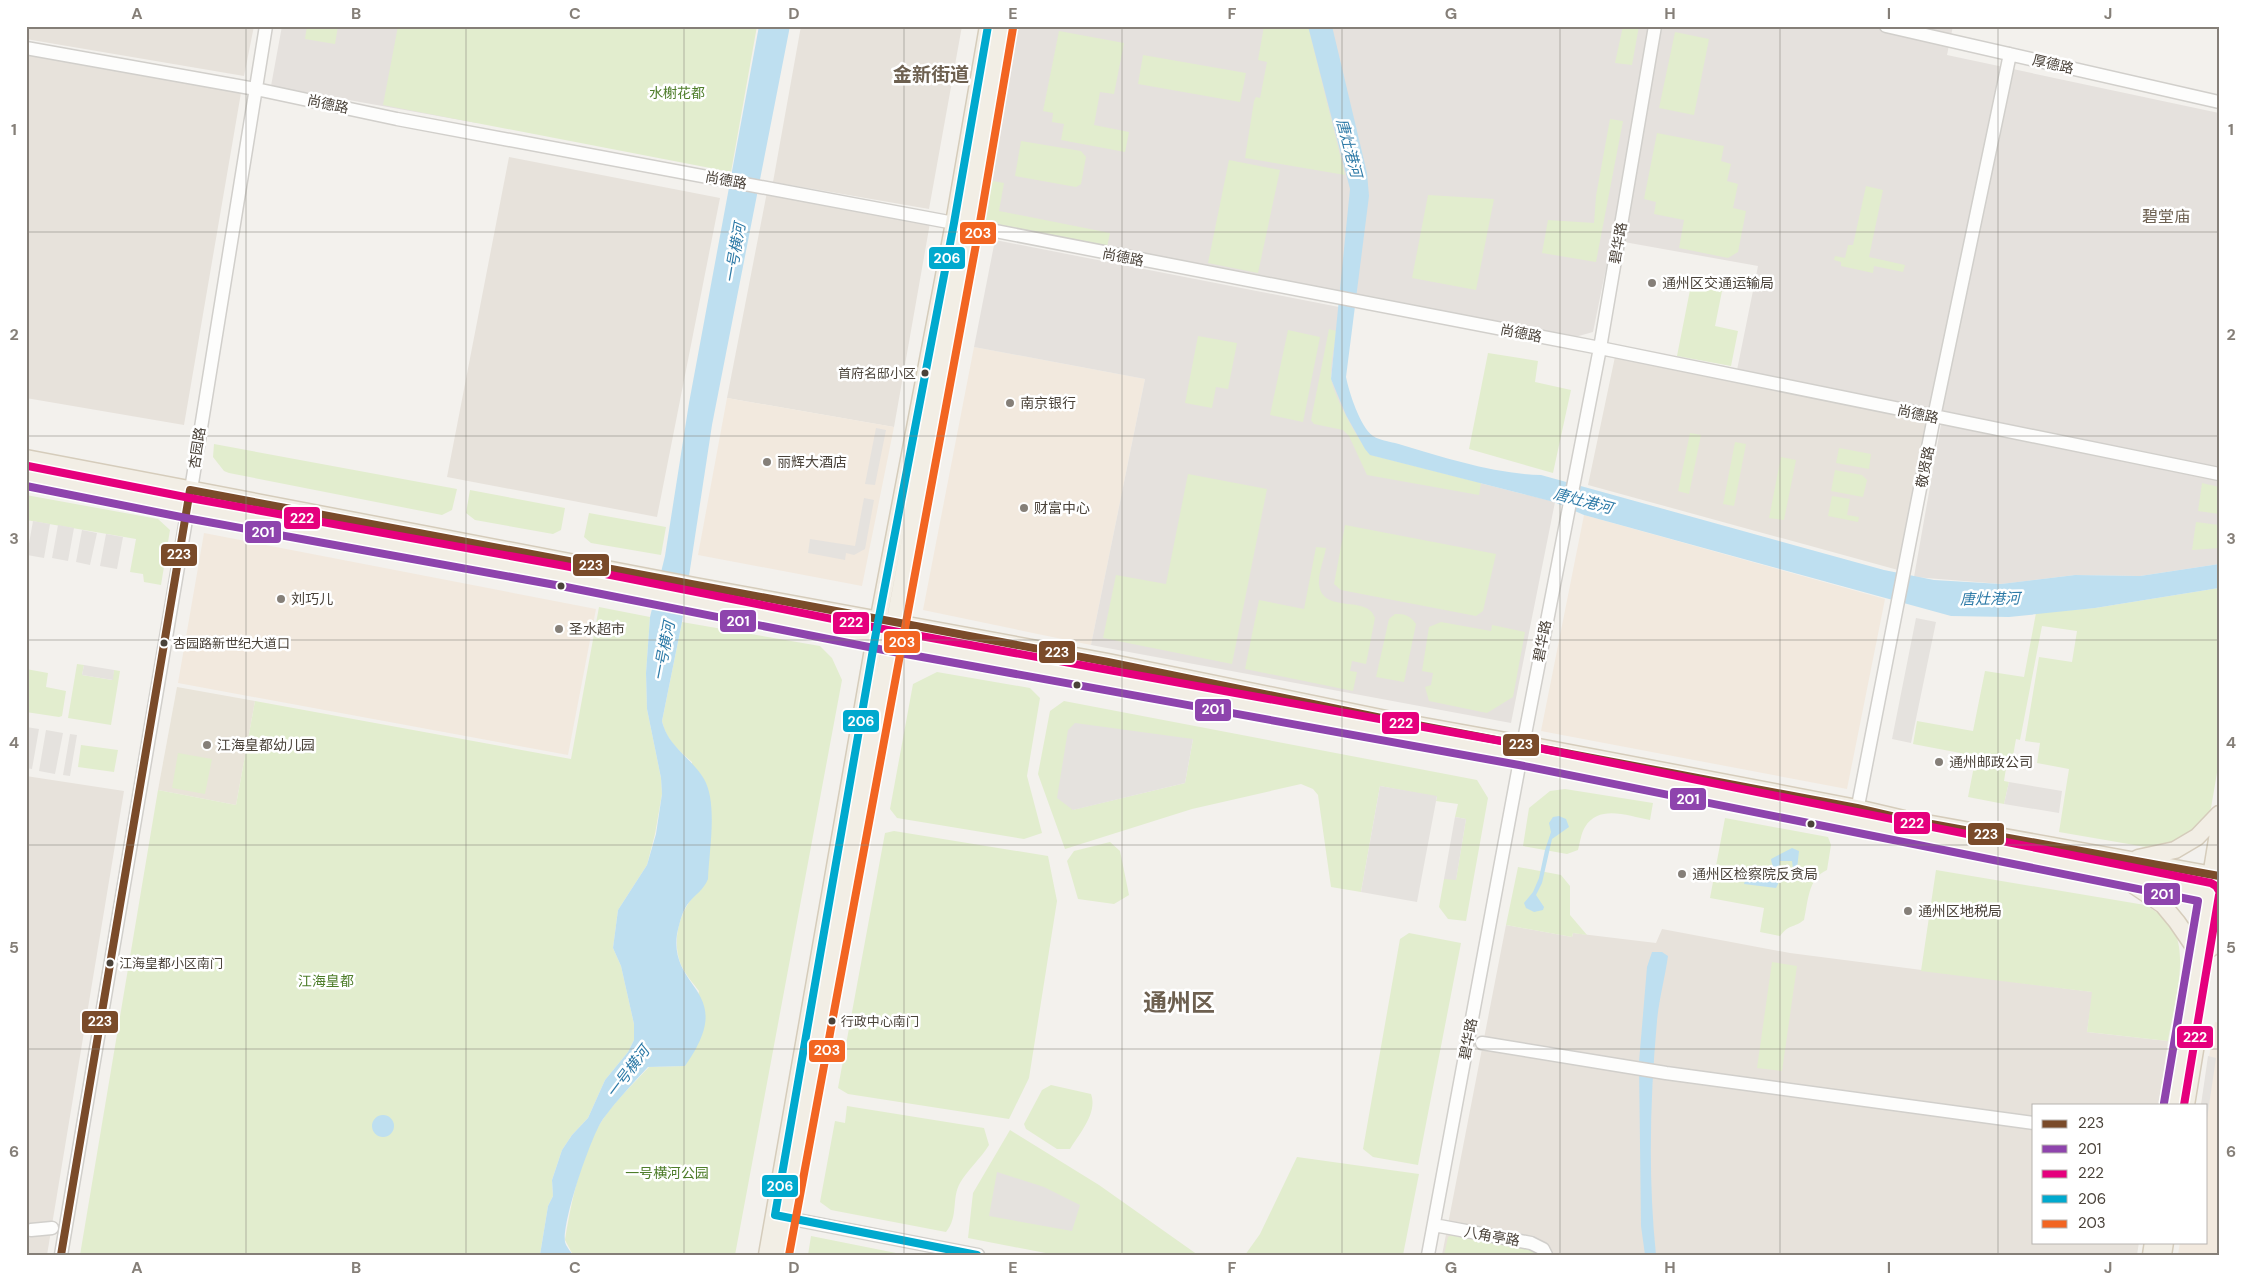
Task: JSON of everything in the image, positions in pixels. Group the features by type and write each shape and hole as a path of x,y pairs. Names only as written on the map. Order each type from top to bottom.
{"main road":[{"path":"962,225 988,26"},
{"path":"779,1255 780,1217 886,622 962,225 1003,26"},
{"path":"26,458 694,594 886,622 1108,662 1396,721 1522,750"},
{"path":"26,476 188,508 652,586"},
{"path":"694,594 883,640 1522,750 1856,815 2118,875 2215,895"},
{"path":"2130,860 2175,850 2197,837 2219,814"},
{"path":"1856,815 1904,819 2215,875"},
{"path":"2186,1104 2210,947 2219,826"},
{"path":"2118,875 2163,904 2210,947"},
{"path":"2174,1104 2210,947"},
{"path":"767,1255 780,1217"}],"street":[{"name":"杏园路","path":"61,1255 188,508 266,26"},
{"name":"碧华路","path":"1428,1255 1566,513 1600,348 1655,26"},
{"name":"厚德路","path":"1886,26 1940,32 2010,54 2219,102"},
{"name":"尚德路","path":"26,48 256,89 397,119 962,225 1600,348 1934,418 2219,474"},
{"name":"敬贤路","path":"1856,815 1934,418 2010,54"},
{"path":"1482,1043 1666,1073 2032,1122"},
{"path":"780,1217 978,1255"},
{"name":"八角亭路","path":"1434,1225 1531,1243 1544,1249 1546,1255"},
{"path":"32,1230 52,1228"}],"shaded area":[{"path":"27,26 254,26 244,76 26,39"},
{"path":"282,26 494,26 477,123 271,86"},
{"path":"801,26 962,26 929,209 773,182"},
{"path":"1010,26 1649,26 1615,224 1593,332 1575,337 975,220"},
{"path":"1662,26 1953,26 1947,55 2219,113 2219,564 2140,576 2075,575 2001,584 1914,577 1943,413 1737,370 1758,266 1624,242"},
{"path":"26,48 242,87 184,425 26,398"},
{"path":"509,157 720,198 657,517 447,477"},
{"path":"767,192 930,223 894,427 727,398"},
{"path":"995,240 1339,307 1331,379 1370,455 1555,502 1511,723 1091,645 1145,379 974,347"},
{"path":"974,347 1145,379 1091,645 923,610"},
{"path":"1616,352 1929,416 1898,570 1588,485"},
{"path":"727,398 894,427 862,586 698,555"},
{"path":"876,428 886,430 875,485 865,484"},
{"path":"864,498 874,500 865,549 854,555 846,553 845,560 808,553 810,539 855,546"},
{"path":"1584,515 1885,599 1847,789 1541,731"},
{"path":"33,521 50,524 44,558 27,555"},
{"path":"58,525 74,528 68,561 52,558"},
{"path":"82,530 97,533 90,565 76,562"},
{"path":"204,533 596,609 568,755 178,683"},
{"path":"106,534 123,537 117,569 100,566"},
{"path":"1916,618 1936,622 1911,743 1892,739"},
{"path":"84,665 114,670 113,680 82,675"},
{"name":"江海皇都幼儿园","path":"177,687 255,701 236,805 158,790"},
{"path":"1075,723 1193,739 1185,783 1073,810 1057,798 1068,730"},
{"path":"26,727 39,729 32,769 26,768"},
{"path":"46,730 63,733 55,774 39,771"},
{"path":"70,734 77,735 70,776 63,775"},
{"path":"26,776 124,791 47,1255 26,1255"},
{"path":"2009,782 2062,791 2059,813 2004,804"},
{"path":"1380,786 1437,796 1417,902 1361,892"},
{"path":"1455,817 1466,819 1456,880 1444,879"},
{"path":"1506,925 1572,937 1573,933 1656,943 1662,929 1790,953 2093,992 2087,1032 2168,1041 2159,1104 2032,1104 2032,1244 2139,1244 2137,1255 1442,1255"},
{"path":"2215,1022 2219,1023 2219,1255 2178,1255 2180,1244 2208,1244 2208,1104 2201,1104"},
{"path":"2208,1056 2216,1058 2208,1112 2208,1104 2201,1104"},
{"path":"997,1172 1044,1187 1080,1205 1072,1231 989,1216"}],"green space":[{"path":"307,26 338,26 335,44 305,39"},
{"name":"水榭花都","path":"398,26 757,26 731,172 383,105"},
{"path":"1264,26 1308,26 1345,175 1245,158 1254,101 1256,97 1260,98 1267,62 1258,60"},
{"path":"1623,26 1639,26 1632,65 1615,63"},
{"path":"1059,31 1124,43 1114,94 1100,92 1094,125 1129,132 1125,152 1061,140 1064,124 1052,122 1053,113 1043,111"},
{"path":"1675,32 1709,39 1694,115 1659,108"},
{"path":"1143,55 1246,73 1240,102 1138,84"},
{"path":"1610,119 1623,121 1596,262 1542,253 1548,220 1594,223 1596,196"},
{"path":"1657,133 1724,146 1721,161 1731,164 1727,181 1738,184 1733,208 1746,211 1738,252 1728,258 1679,248 1684,220 1654,214 1656,202 1644,199"},
{"path":"1021,141 1081,151 1086,157 1081,184 1076,187 1015,176"},
{"path":"1229,160 1280,170 1258,273 1208,263"},
{"path":"987,180 1004,183 999,211 1110,233 1107,247 988,222 981,215"},
{"path":"1866,186 1883,190 1869,257 1905,265 1903,272 1874,266 1873,273 1841,266 1841,262 1834,260 1835,256 1845,258 1848,245 1853,245"},
{"path":"1428,195 1494,199 1476,290 1412,278"},
{"path":"1691,285 1722,291 1715,326 1738,331 1731,366 1677,356"},
{"path":"1329,329 1336,331 1331,378 1336,396 1360,440 1371,455 1481,483 1479,495 1367,475 1349,436 1343,430 1314,424 1311,420"},
{"path":"1288,330 1320,337 1303,422 1270,415"},
{"path":"1198,336 1237,343 1228,389 1216,387 1212,408 1185,403"},
{"path":"1488,353 1538,361 1535,382 1571,390 1553,473 1469,449"},
{"path":"1690,433 1701,435 1689,494 1678,491"},
{"path":"1735,442 1746,444 1734,506 1723,504"},
{"path":"214,444 457,489 452,510 442,515 229,473 224,471 213,457"},
{"path":"1839,448 1871,454 1869,469 1836,463"},
{"path":"1781,457 1796,460 1784,520 1769,518"},
{"path":"1835,470 1862,475 1867,480 1863,497 1831,491"},
{"path":"1188,474 1267,489 1232,664 1103,638 1116,575 1166,584"},
{"path":"2202,483 2219,487 2219,514 2198,511"},
{"path":"470,490 565,508 561,530 553,534 475,520 466,513"},
{"path":"26,495 158,519 170,530 161,585 144,582 143,574 130,572 136,539 26,520"},
{"path":"1832,496 1850,499 1847,515 1859,517 1858,522 1828,516"},
{"path":"589,513 666,527 661,555 591,543 584,537"},
{"path":"2196,522 2219,525 2219,548 2192,550"},
{"path":"1345,525 1496,554 1483,611 1476,616 1341,590 1334,584"},
{"path":"1316,547 1326,548 1319,580 1322,593 1328,599 1336,602 1364,607 1371,611 1375,618 1366,664 1352,661 1350,671 1357,672 1353,691 1245,669 1259,600 1304,609"},
{"path":"2219,588 2219,761 2211,808 2206,819 2193,832 2170,844 2146,847 2059,832 2069,769 2037,763 2040,743 2025,741 2039,657 2072,662 2077,631 2042,626 2020,740 2016,739 2013,756 2008,756 2004,781 2009,782 2004,804 1968,797 1976,756 1913,744 1917,721 1973,731 1985,671 2024,677 2036,613 2095,608"},
{"name":"江海皇都","path":"599,607 650,617 646,673 647,709 661,778 662,794 647,865 618,910 613,948 621,966 634,1024 634,1040 628,1052 605,1080 588,1118 572,1135 562,1150 552,1180 553,1196 548,1206 540,1255 80,1255 158,790 236,805 255,701 571,759"},
{"path":"1395,614 1407,616 1416,624 1404,682 1376,677 1389,619"},
{"name":"一号横河公园","path":"682,622 820,646 832,658 842,680 735,1255 573,1255 565,1240 567,1225 578,1177 589,1145 613,1105 649,1067 685,1066 699,991 681,965 677,948 680,921 693,897 692,762 677,749 666,734 662,721"},
{"path":"1441,622 1491,631 1492,625 1525,632 1513,697 1487,713 1429,701 1425,687 1431,685 1433,673 1422,671 1429,627"},
{"path":"77,664 84,665 82,675 112,680 114,670 120,671 111,725 68,718"},
{"path":"26,669 48,673 46,687 66,691 62,716 26,712"},
{"path":"937,672 1030,688 1040,698 1027,776 1042,833 1024,839 897,818 890,809 913,684"},
{"path":"1064,701 1477,780 1488,798 1466,921 1448,919 1439,907 1444,879 1456,879 1466,819 1455,817 1458,804 1436,801 1437,797 1380,786 1361,892 1331,887 1318,795 1313,789 1301,784 1192,809 1065,849 1038,774 1050,711","holes":["1193,739 1185,783 1072,810"]},
{"path":"81,745 118,750 114,772 78,767"},
{"path":"178,753 212,759 205,794 172,788"},
{"path":"1565,789 1653,803 1650,820 1615,813 1598,816 1585,827 1578,850 1567,854 1523,846 1529,808 1550,791"},
{"path":"1725,818 1828,837 1831,845 1827,870 1812,885 1804,920 1786,930 1780,936 1760,932 1764,908 1710,898"},
{"path":"894,831 1048,856 1057,901 1029,1078 1009,1119 848,1094 838,1088 885,833"},
{"path":"1110,842 1120,851 1129,895 1114,904 1078,899 1067,861 1074,851"},
{"path":"1518,867 1561,875 1570,886 1570,915 1587,935 1573,933 1572,937 1506,925"},
{"path":"1936,870 2145,905 2160,914 2172,927 2180,952 2179,983 2168,1041 2087,1032 2092,992 1921,971"},
{"path":"1409,933 1461,943 1418,1165 1373,1157 1363,1149 1400,939"},
{"path":"1772,962 1797,966 1782,1071 1757,1068"},
{"path":"1051,1085 1091,1094 1092,1108 1090,1116 1070,1149 1057,1149 1026,1129 1024,1124 1042,1090"},
{"path":"847,1106 984,1128 989,1145 966,1174 957,1189 954,1214 946,1232 831,1210 820,1202 835,1121 845,1123"},
{"path":"1010,1130 1099,1185 1198,1255 1056,1255 968,1238 973,1193"},
{"path":"1297,1157 1419,1174 1403,1255 1245,1255 1260,1234"},
{"path":"1455,1233 1533,1246 1541,1255 1444,1255 1448,1237"},
{"path":"811,1236 906,1255 808,1255"}],"water":[{"name":"一号横河","path":"759,26 790,26 712,425 682,622 662,721 674,745 699,771 704,779 711,801 712,827 708,879 685,908 677,934 677,953 682,968 704,1006 705,1021 700,1041 685,1066 648,1067 619,1098 603,1119 585,1160 568,1216 565,1242 573,1255 540,1255 548,1206 553,1196 552,1180 562,1150 572,1135 588,1118 605,1080 628,1052 634,1040 634,1024 621,966 613,948 618,910 647,865 656,834 662,794 661,778 647,709 646,673 650,617 665,556 689,403"},
{"name":"唐灶港河","path":"1308,26 1332,26 1367,173 1369,196 1346,377 1352,400 1360,417 1368,431 1376,438 1488,468 1506,472 1541,475 1884,570 1934,580 2001,584 2075,575 2140,576 2219,564 2219,588 2095,608 2009,617 1951,616 1584,515 1554,502 1370,455 1346,415 1331,379 1350,189"},
{"path":"1559,816 1566,819 1569,827 1552,839 1542,883 1536,895 1544,907 1543,910 1534,912 1526,908 1524,903 1533,892 1539,878 1551,832 1549,823 1553,817"},
{"path":"1792,848 1799,851 1797,869 1793,869 1792,861 1780,861 1776,888 1744,884 1745,881 1771,881 1774,872 1771,859"},
{"path":"1652,952 1662,952 1668,956 1657,1021 1651,1109 1652,1197 1656,1255 1645,1255 1641,1226 1639,1062 1647,967"},
{"path":"383,1115 391,1118 394,1126 391,1134 383,1137 375,1134 372,1126 375,1118"}],"transit line":[{"name":"206","path":"977,1255 775,1215 875,638 954,223 988,26"},
{"name":"203","path":"789,1255 979,228 1013,28"},
{"name":"222","path":"28,466 190,498 565,566 893,631 1523,745 2211,883 2219,891"},
{"name":"201","path":"26,486 186,518 561,586 889,651 1519,765 2198,901 2164,1103"},
{"name":"223","path":"61,1255 190,490 1108,662 1396,721 1857,808 1904,819 2219,876"},
{"name":"222","path":"2184,1104 2219,895"}],"place":[{"name":"通州区交通运输局","path":"1652,283"},
{"name":"首府名邸小区","path":"925,373"},
{"name":"南京银行","path":"1010,403"},
{"name":"丽辉大酒店","path":"767,462"},
{"name":"财富中心","path":"1024,508"},
{"name":"刘巧儿","path":"281,599"},
{"name":"圣水超市","path":"559,629"},
{"name":"杏园路新世纪大道口","path":"164,643"},
{"name":"江海皇都幼儿园","path":"207,745"},
{"name":"通州邮政公司","path":"1939,762"},
{"name":"通州区检察院反贪局","path":"1682,874"},
{"name":"通州区地税局","path":"1908,911"},
{"name":"江海皇都小区南门","path":"110,963"},
{"name":"行政中心南门","path":"832,1021"}],"district":[{"name":"金新街道","path":"931,74"},
{"name":"碧堂庙","path":"2166,216"},
{"name":"通州区","path":"1179,1003"}]}
